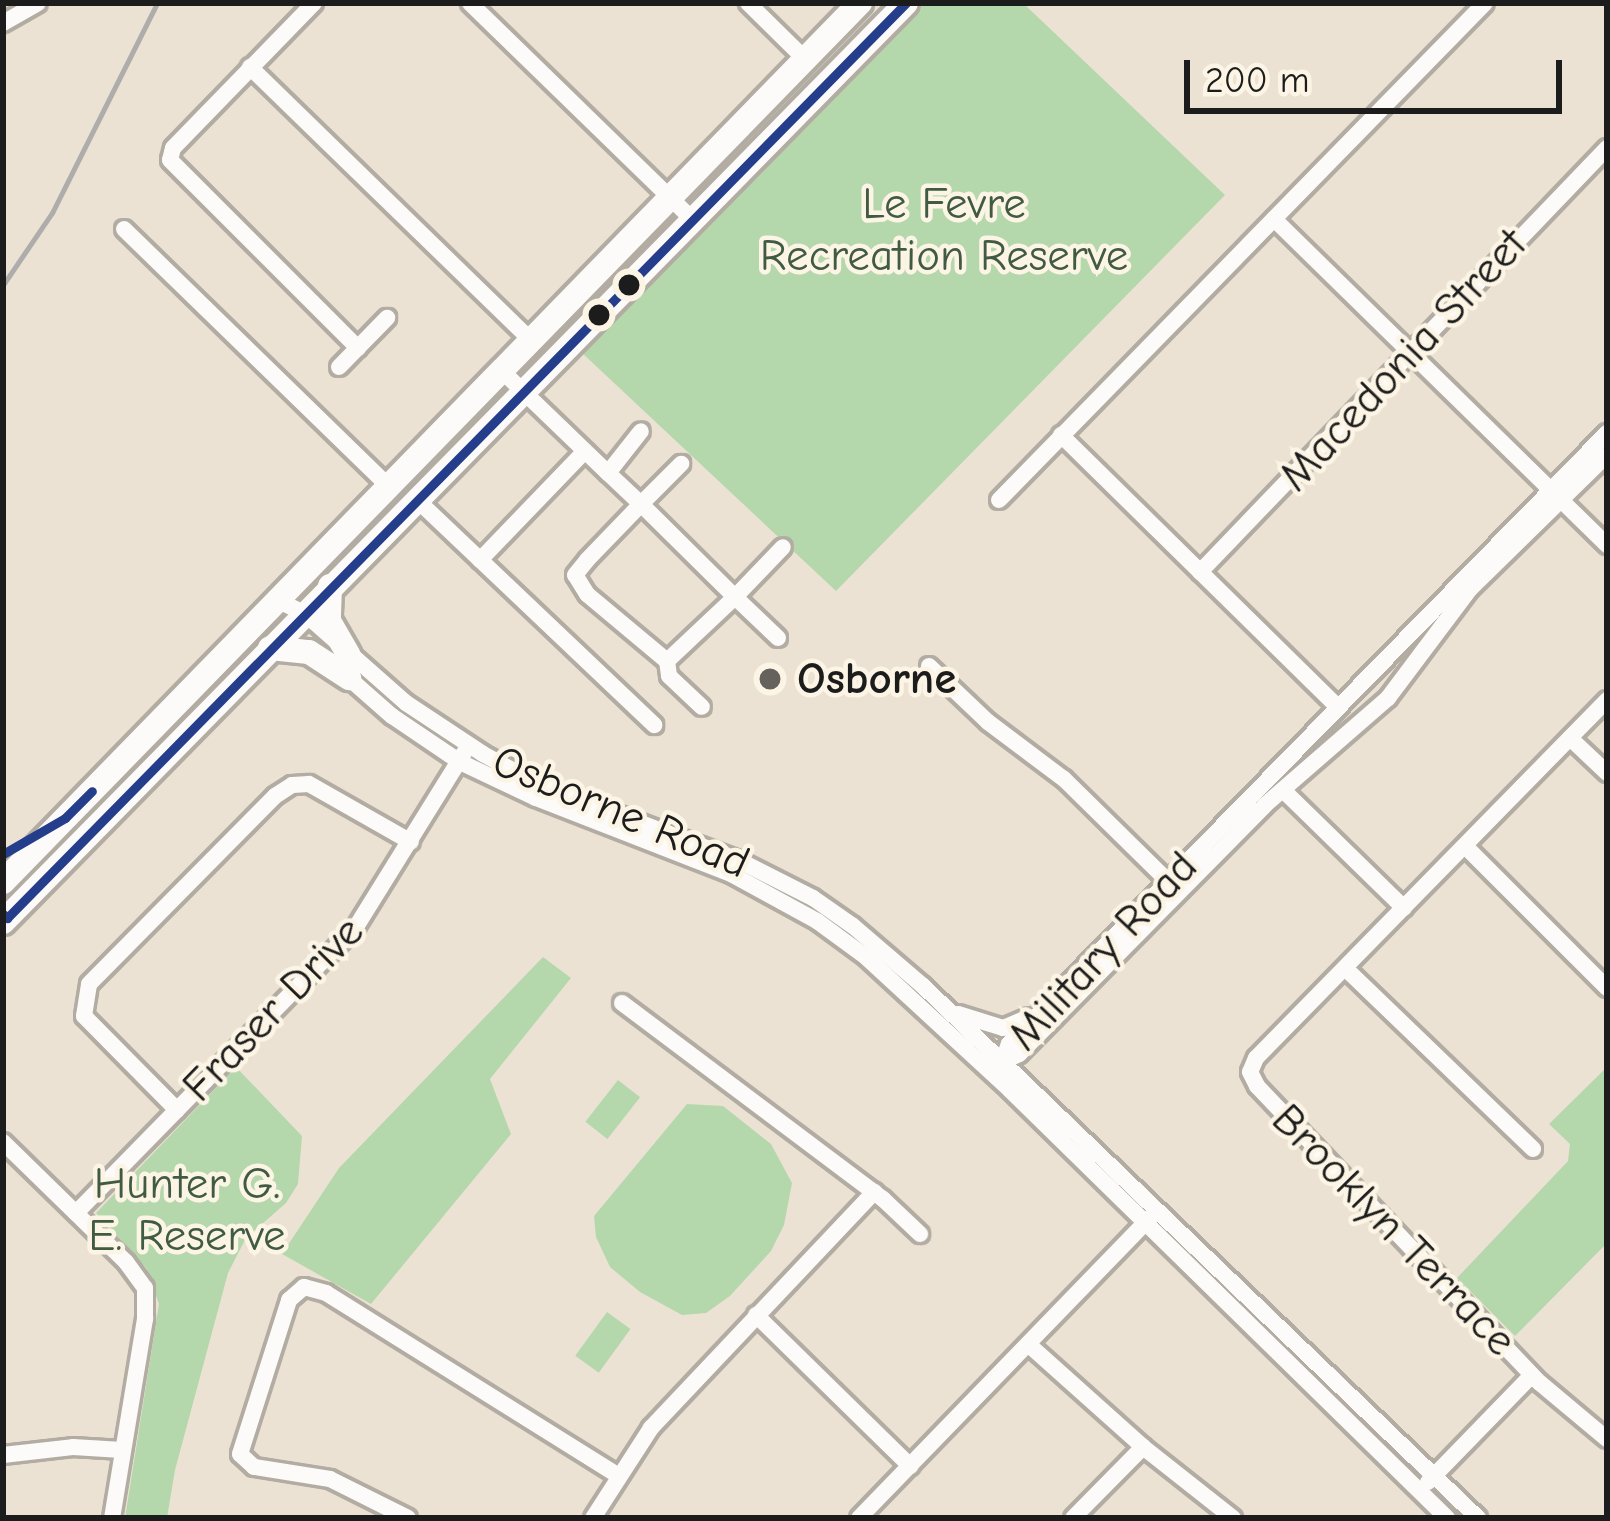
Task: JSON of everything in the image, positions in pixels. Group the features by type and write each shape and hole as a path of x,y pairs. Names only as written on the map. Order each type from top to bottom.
{"highway":[{"path":"3,882 860,3"},
{"path":"4,918 907,3"},
{"path":"330,586 329,621 349,667"},
{"path":"270,648 308,652 349,667"},
{"path":"3,854 65,818"}],"street":[{"path":"3,23 38,3"},
{"path":"314,3 173,148 170,160 358,348"},
{"path":"470,3 694,220"},
{"path":"748,3 805,59"},
{"path":"999,500 1485,3"},
{"path":"250,67 531,340"},
{"name":"Macedonia Street","path":"1200,572 1607,148"},
{"path":"1274,219 1607,544"},
{"path":"124,229 389,487"},
{"path":"339,367 387,318"},
{"path":"502,371 778,638"},
{"path":"608,473 641,431"},
{"name":"Military Road","path":"1047,1015 1182,895 1283,790 1388,698 1469,590 1607,433"},
{"path":"1061,435 1336,705"},
{"path":"480,560 585,451"},
{"name":"Military Road","path":"1002,1062 1019,1054 1047,1015 1167,880 1336,705 1556,494 1607,455"},
{"path":"667,661 654,656 576,580 578,569 682,464"},
{"path":"416,498 654,725"},
{"path":"667,661 783,547"},
{"name":"Osborne Road","path":"279,601 349,667 406,704 464,754 536,798 674,849 784,902 866,957 973,1055 1159,1210 1478,1518"},
{"path":"667,661 669,676 702,707"},
{"path":"929,666 988,722 1064,779 1182,895"},
{"name":"Brooklyn Terrace","path":"1607,700 1256,1058 1252,1079 1532,1375 1607,1438"},
{"path":"1570,739 1607,773"},
{"name":"Osborne Road","path":"464,754 680,834 813,898 890,955 1002,1062"},
{"name":"Fraser Drive","path":"76,1213 356,927 464,754"},
{"path":"177,1110 84,1016 89,983 274,796 292,785 309,784 411,842"},
{"path":"1283,790 1404,908"},
{"path":"1465,846 1607,988"},
{"path":"784,902 813,898 817,921"},
{"path":"1346,968 1533,1149"},
{"path":"622,1003 874,1192 920,1234"},
{"path":"946,1009 986,1027 1003,1028 1047,1015"},
{"path":"1018,1088 1047,1015"},
{"path":"973,1055 1002,1062 1018,1088"},
{"name":"Osborne Road","path":"1018,1088 1144,1224 1447,1518"},
{"path":"3,1142 126,1262 145,1288 141,1342 112,1518"},
{"path":"593,1518 651,1428 874,1192"},
{"path":"859,1518 1159,1210"},
{"path":"408,1518 330,1479 254,1467 241,1454 289,1300 304,1287 337,1300 617,1475"},
{"path":"756,1315 910,1466"},
{"path":"1028,1344 1143,1447 1233,1518"},
{"path":"1419,1491 1532,1375"},
{"path":"3,1455 73,1447 122,1450"},
{"path":"1072,1518 1143,1447"}],"green space":[{"name":"Le Fevre Recreation Reserve","path":"921,3 1023,3 1225,195 836,591 581,352"},
{"path":"543,957 571,978 490,1079 511,1134 371,1304 282,1254 339,1168"},
{"name":"Hunter G. E. Reserve","path":"236,1067 302,1136 298,1184 286,1203 246,1238 228,1273 175,1470 167,1518 125,1518 159,1304 146,1268 96,1213"},
{"path":"1607,1067 1607,1243 1515,1336 1457,1278 1568,1161 1570,1144 1549,1124"},
{"path":"618,1080 640,1097 607,1139 585,1122"},
{"path":"687,1104 723,1106 771,1144 792,1183 784,1225 771,1251 730,1296 706,1313 682,1315 640,1292 610,1267 596,1237 594,1216"},
{"path":"607,1312 630,1329 599,1373 575,1356"}],"railway":[{"path":"3,285 52,213 157,3"}],"transit line":[{"path":"3,914 7,918 906,3"},
{"path":"3,854 65,818 92,791"}],"place":[{"name":"Osborne","path":"770,679"}]}
